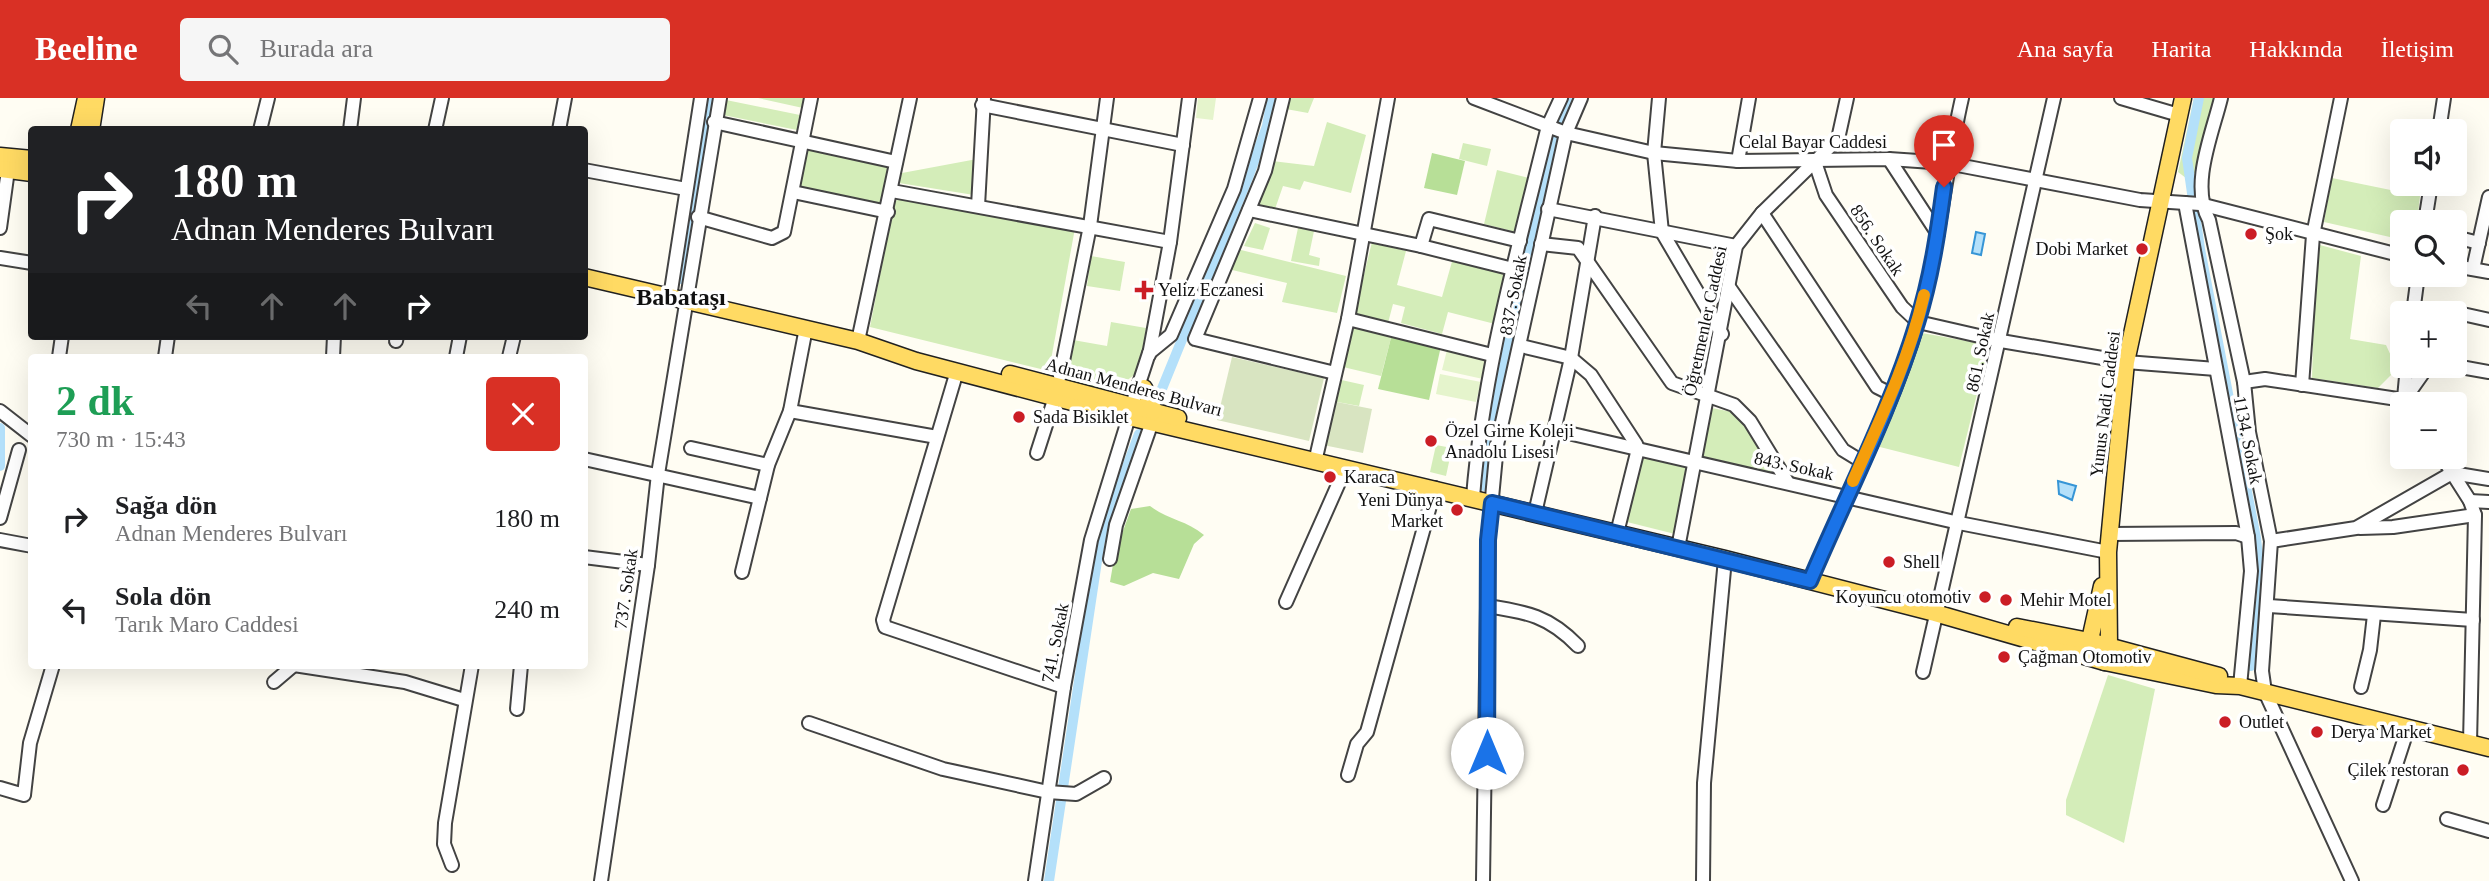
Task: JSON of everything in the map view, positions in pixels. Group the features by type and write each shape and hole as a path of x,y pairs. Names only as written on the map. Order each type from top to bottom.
{"main road":[{"path":"80,126 86,98"},
{"path":"93,125 96,98"},
{"name":"Yunus Nadi Caddesi","path":"2088,649 2102,616 2126,362 2183,98"},
{"path":"3,165 28,160"},
{"path":"3,165 28,172"},
{"name":"Adnan Menderes Bulvarı","path":"588,278 858,341 891,350 916,361 1055,397 1140,413"},
{"name":"Adnan Menderes Bulvarı","path":"891,350 917,352 1365,472 1936,613 2088,649 2109,645 2218,675 2240,686"},
{"path":"1140,413 1144,388"},
{"name":"Adnan Menderes Bulvarı","path":"1316,458 1345,469 1365,472"},
{"name":"Adnan Menderes Bulvarı","path":"1936,613 2058,635 2088,649 2105,662 2216,685 2240,686 2489,748"},
{"path":"2058,635 2078,630 2102,616 2116,634 2137,653"},
{"name":"Yunus Nadi Caddesi","path":"2102,616 2109,645 2105,662"}],"street":[{"path":"261,126 268,98"},
{"path":"350,126 354,98"},
{"path":"436,126 442,98"},
{"path":"560,126 565,98"},
{"path":"678,299 686,189 701,98"},
{"path":"678,299 698,217 720,98"},
{"path":"698,217 772,238 784,232 811,98"},
{"path":"858,341 888,212 910,98"},
{"path":"1060,376 1090,226 1107,98"},
{"path":"1110,559 1140,413 1170,243 1189,98"},
{"path":"1144,388 1149,354 1171,335 1234,189 1260,98"},
{"path":"1283,98 1272,150 1250,210 1195,338 1335,373"},
{"path":"1316,458 1348,319 1388,98"},
{"name":"Celal Bayar Caddesi","path":"1474,98 1566,133 1654,153 1738,160 1815,162 1889,159 1947,163 2035,181 2159,201 2200,204 2390,253"},
{"name":"837. Sokak","path":"1473,497 1478,432 1492,355 1548,126 1561,98"},
{"name":"837. Sokak","path":"1483,881 1487,606 1497,446 1566,133 1581,98"},
{"path":"1660,98 1654,153 1662,232 1722,334"},
{"path":"1738,160 1749,98"},
{"name":"Öğretmenler Caddesi","path":"1678,548 1722,334 1736,246 1762,213 1838,139 1847,98"},
{"path":"1810,581 1891,394 1917,323 1938,234 1947,163 1962,98"},
{"name":"861. Sokak","path":"1923,672 2001,341 2054,98"},
{"path":"2121,98 2179,115"},
{"path":"2221,98 2203,172 2200,204 2209,220 2244,382 2249,432 2271,541 2269,606 2262,671 2265,692 2352,881"},
{"path":"2302,385 2312,234 2341,98"},
{"path":"2441,119 2444,98"},
{"path":"978,206 983,102 1101,130 1183,145"},
{"path":"715,122 897,162"},
{"path":"1889,159 1938,234"},
{"name":"856. Sokak","path":"1815,162 1826,195 1902,307 1917,323"},
{"path":"0,228 3,165"},
{"path":"588,171 686,189"},
{"path":"892,191 1170,243"},
{"path":"793,192 888,212"},
{"path":"2473,269 2489,197"},
{"name":"1134. Sokak","path":"2185,203 2248,537 2251,571 2240,686"},
{"path":"1548,209 1595,216 1736,246"},
{"path":"1250,210 1421,246 1513,269"},
{"path":"1762,213 1877,387 1891,394"},
{"path":"1535,513 1571,358 1595,216"},
{"path":"1421,246 1429,219 1520,241"},
{"path":"2467,240 2479,243"},
{"path":"1541,244 1578,248 1672,383 1734,405 1751,421 1788,483"},
{"path":"0,258 28,262"},
{"path":"2467,268 2489,272"},
{"path":"1728,286 1843,450 1861,461"},
{"name":"737. Sokak","path":"600,881 648,565 678,299"},
{"path":"2467,315 2489,320"},
{"path":"1348,319 1492,355"},
{"path":"1917,323 2001,341 2126,362 2216,369"},
{"path":"742,572 768,465 790,411 806,328"},
{"path":"1521,346 1571,358 1591,375 1638,450 1617,533"},
{"path":"2467,368 2489,372"},
{"path":"957,371 883,620 885,627 1064,687"},
{"path":"2244,382 2265,379 2390,400"},
{"path":"1037,453 1055,397"},
{"path":"0,411 11,423 28,434"},
{"path":"790,411 937,437"},
{"name":"741. Sokak","path":"1035,881 1064,687 1091,540 1115,463 1140,413"},
{"path":"0,518 19,450 11,423"},
{"name":"843. Sokak","path":"1555,430 1959,523 2108,552"},
{"path":"19,450 28,445"},
{"path":"691,448 768,465"},
{"path":"588,460 760,498"},
{"path":"1286,602 1345,469"},
{"path":"2450,469 2470,501 2475,515 2470,743"},
{"path":"2356,528 2452,473 2489,479"},
{"path":"1348,775 1357,744 1367,732 1435,488"},
{"path":"2470,501 2489,502"},
{"path":"2271,541 2356,528 2393,527 2475,515"},
{"path":"2109,534 2236,533 2248,537"},
{"path":"0,540 28,545"},
{"path":"588,558 648,565"},
{"path":"1703,881 1704,783 1725,559"},
{"path":"1487,606 1542,617 1560,627 1578,646"},
{"path":"2269,606 2473,620"},
{"path":"2361,687 2374,615"},
{"path":"0,788 24,795 30,743 52,669"},
{"path":"274,682 289,669"},
{"path":"320,669 405,682 464,700"},
{"path":"452,865 444,844 445,823 471,669"},
{"path":"517,709 522,669"},
{"path":"809,723 943,769 1048,792 1076,794 1104,778"},
{"path":"2384,805 2408,728"},
{"path":"2447,820 2489,831"}],"green space":[{"path":"758,98 805,98 803,108"},
{"path":"1198,98 1216,98 1213,120 1196,118"},
{"path":"1288,98 1314,98 1308,113 1286,109"},
{"path":"2194,98 2215,98 2198,171 2186,178 2178,172"},
{"path":"726,100 800,115 797,130 723,115"},
{"path":"1327,122 1366,135 1351,193 1304,181 1300,190 1283,186 1275,209 1255,204 1272,161 1314,166"},
{"path":"1463,143 1491,149 1487,166 1459,159"},
{"path":"807,149 888,165 880,203 799,187"},
{"path":"1432,153 1465,161 1457,195 1424,188"},
{"path":"977,159 974,195 899,183 902,173"},
{"path":"1497,170 1529,178 1516,232 1484,224"},
{"path":"2332,178 2390,190 2390,196 2420,196 2418,210 2390,210 2390,237 2324,222"},
{"path":"903,197 1075,228 1049,371 870,327 894,202"},
{"path":"1255,223 1270,228 1263,250 1244,246"},
{"path":"1298,228 1314,231 1309,255 1320,258 1319,266 1291,261"},
{"path":"1372,242 1406,251 1397,285 1442,297 1453,258 1509,272 1495,324 1448,312 1442,334 1401,323 1405,307 1393,304 1388,323 1354,315"},
{"path":"2316,244 2361,256 2350,339 2386,345 2390,354 2390,376 2378,388 2312,378"},
{"path":"1237,249 1346,276 1337,313 1282,302 1287,283 1228,269"},
{"path":"1091,256 1125,262 1120,291 1087,286"},
{"path":"1111,322 1146,328 1139,371 1111,393 1066,379 1073,340 1107,346"},
{"path":"1353,324 1392,334 1381,376 1343,367"},
{"path":"1922,333 1989,345 1959,467 1876,446"},
{"path":"1392,334 1441,346 1429,400 1378,389"},
{"path":"1447,350 1487,359 1483,379 1442,370"},
{"path":"1232,357 1324,378 1309,441 1217,420"},
{"path":"1440,374 1481,382 1476,402 1436,394"},
{"path":"1337,379 1364,385 1359,406 1332,401"},
{"path":"1332,401 1372,409 1363,453 1323,445"},
{"path":"1712,408 1737,413 1772,472 1772,478 1701,459"},
{"path":"1436,445 1452,448 1446,476 1430,472"},
{"path":"1642,457 1689,468 1675,534 1627,522"},
{"path":"1150,506 1204,535 1194,544 1179,579 1153,573 1124,586 1110,582 1115,553 1131,509"},
{"path":"2108,675 2155,689 2124,843 2066,815 2066,800"}],"water":[{"path":"1976,232 1985,234 1981,255 1972,253"},
{"path":"2058,481 2076,486 2072,500 2059,494"}],"waterway":[{"path":"681,279 708,98"},
{"path":"1159,396 1249,175 1267,126 1272,98"},
{"path":"1484,486 1496,399 1514,313 1551,156 1571,98"},
{"path":"2199,98 2187,158 2200,249 2256,538 2262,594 2251,666"},
{"path":"0,428 0,466"},
{"path":"1049,881 1100,541 1139,434"}],"slow traffic":[{"path":"1853,481 1891,394 1917,323 1924,295"}],"place":[{"name":"Şok","path":"2251,234"},
{"name":"Dobi Market","path":"2142,249"},
{"name":"Yeliz Eczanesi","path":"1144,290"},
{"name":"Sada Bisiklet","path":"1019,417"},
{"name":"Özel Girne Koleji Anadolu Lisesi","path":"1431,441"},
{"name":"Karaca","path":"1330,477"},
{"name":"Yeni Dünya Market","path":"1457,510"},
{"name":"Shell","path":"1889,562"},
{"name":"Koyuncu otomotiv","path":"1985,597"},
{"name":"Mehir Motel","path":"2006,600"},
{"name":"Çağman Otomotiv","path":"2004,657"},
{"name":"Outlet","path":"2225,722"},
{"name":"Derya Market","path":"2317,732"},
{"name":"Çilek restoran","path":"2463,770"}],"district":[{"name":"Babataşı","path":"681,297"}],"route":[{"path":"1487,753 1488,540 1492,503 1810,581 1891,394 1917,323 1938,234 1944,187"}]}
